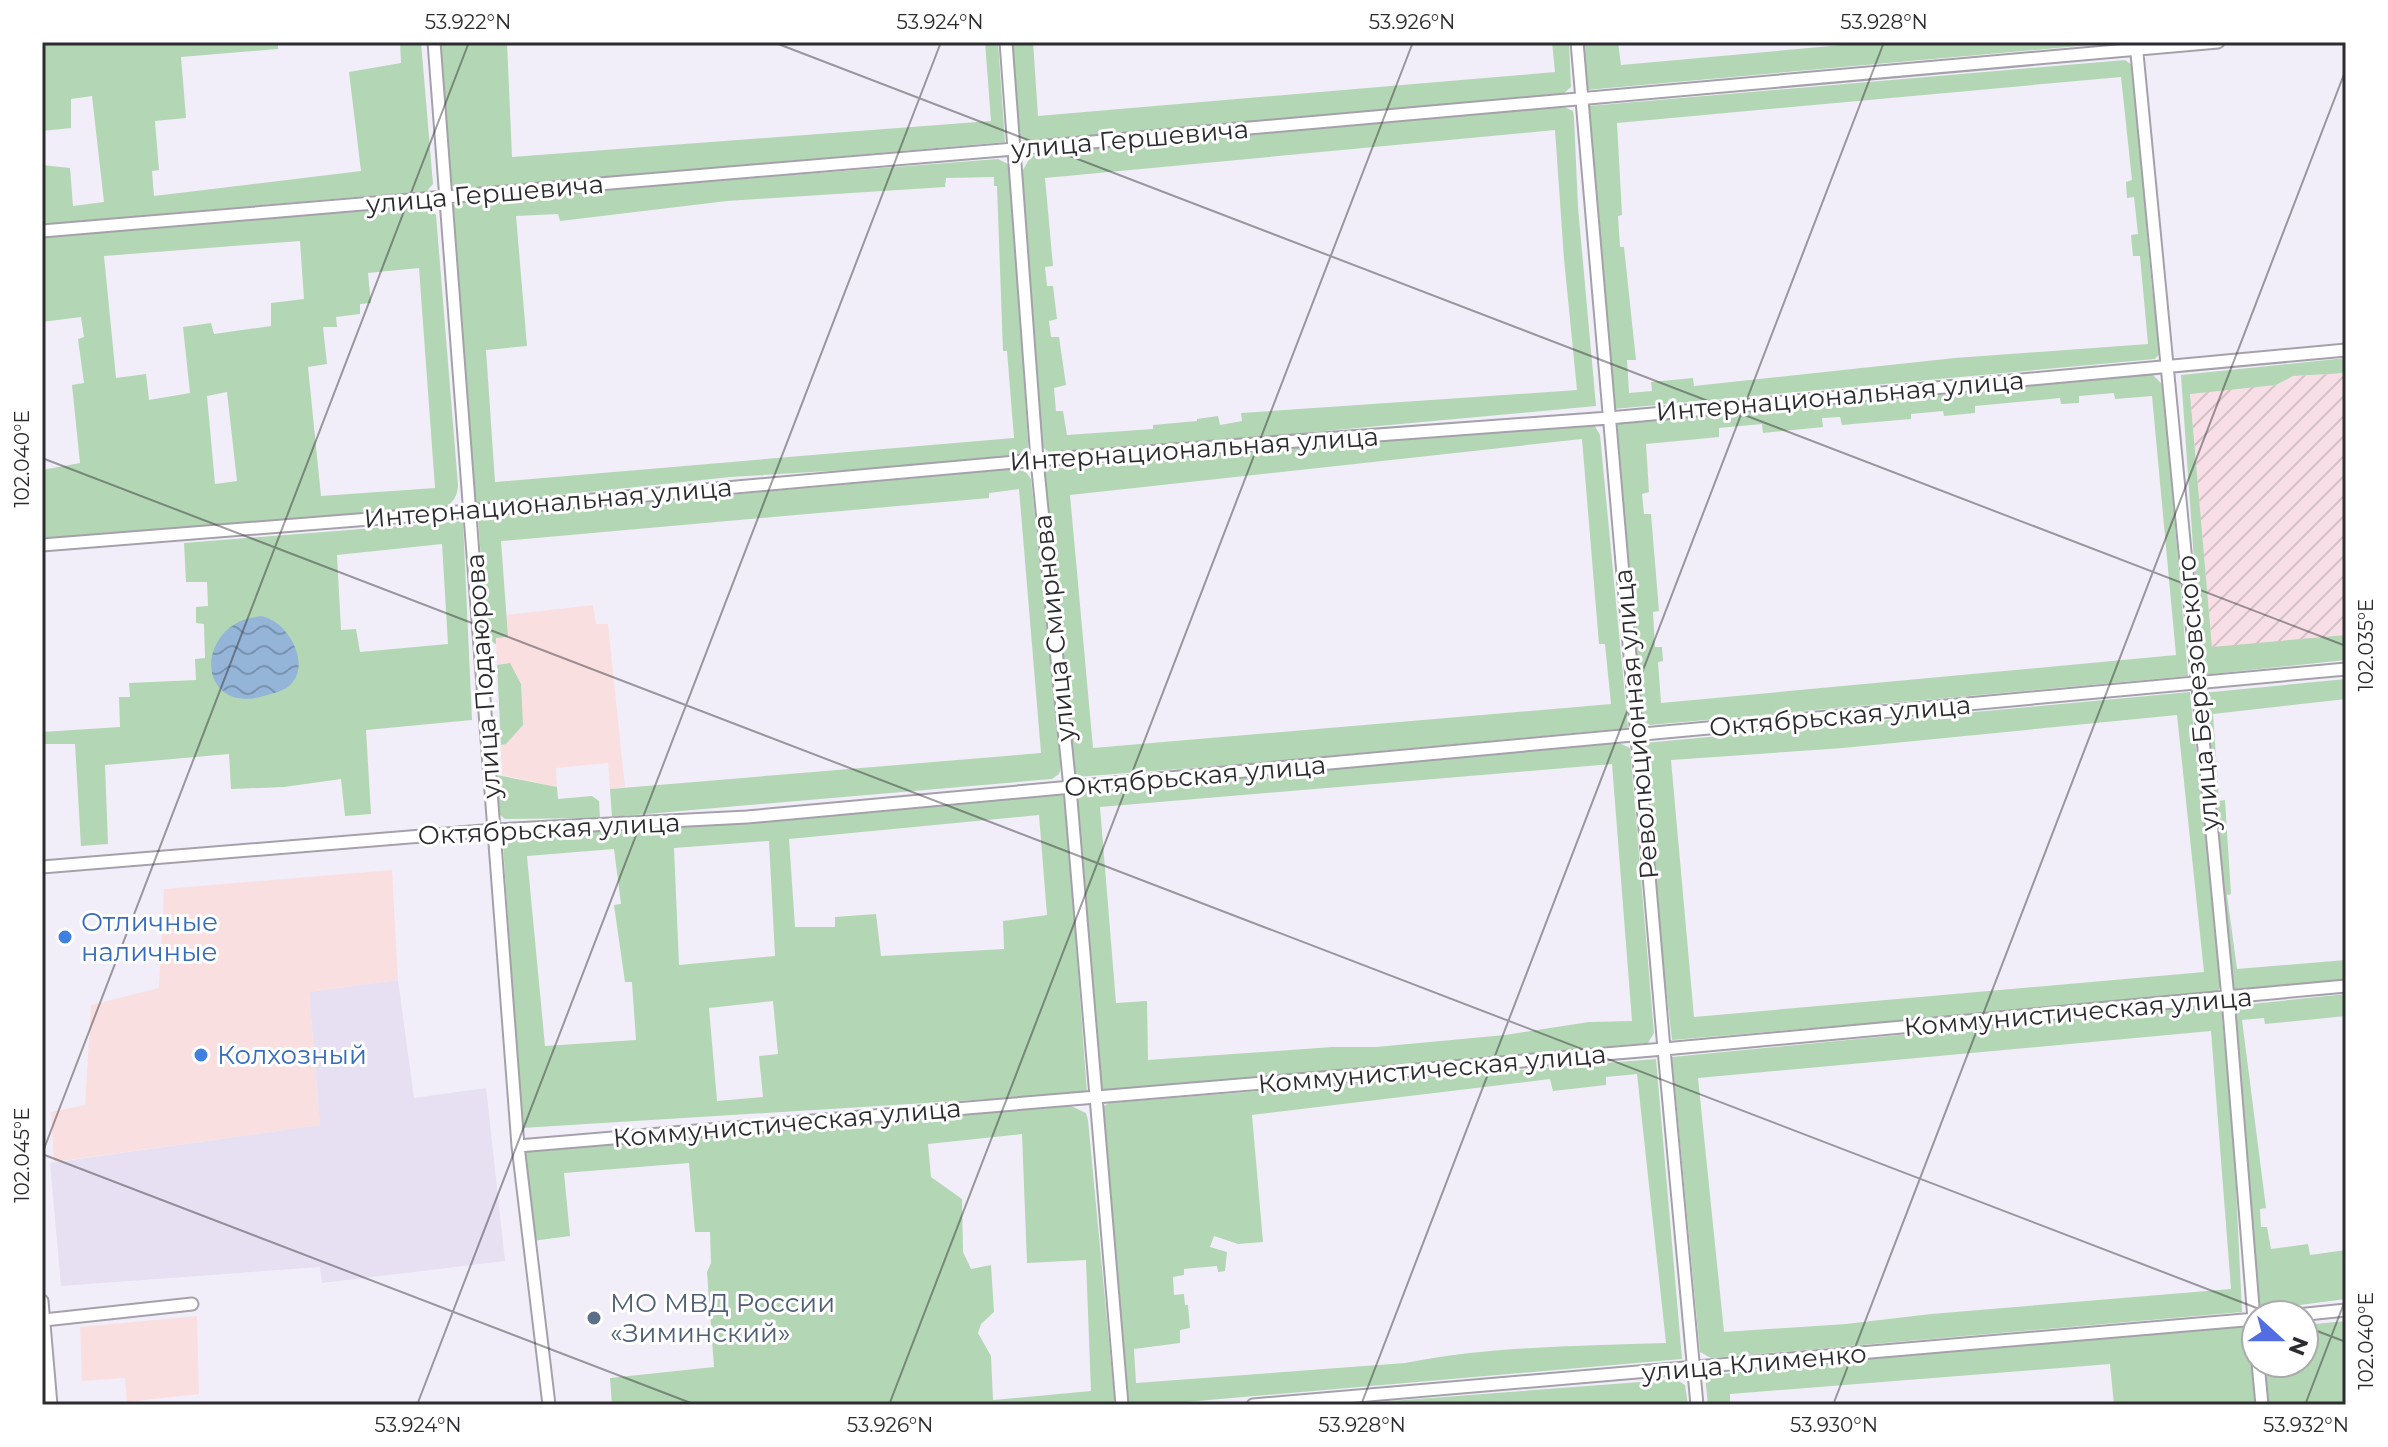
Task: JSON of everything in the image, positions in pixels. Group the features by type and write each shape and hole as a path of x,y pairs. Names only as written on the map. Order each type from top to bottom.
{"street":[{"name":"улица Подаюрова","path":"434,42 518,1146 549,1405"},
{"name":"улица Смирнова","path":"1006,42 1037,460 1070,788 1122,1405"},
{"name":"Революционная улица","path":"1577,42 1697,1405"},
{"name":"улица Гершевича","path":"42,231 1582,99 2136,46 2218,42"},
{"name":"улица Березовского","path":"2136,46 2228,998 2253,1299"},
{"name":"Интернациональная улица","path":"42,545 470,511 1037,460 1609,418 2346,350"},
{"name":"Октябрьская улица","path":"42,867 495,830 747,817 2346,669"},
{"name":"Коммунистическая улица","path":"518,1146 1664,1049 2346,986"},
{"path":"42,1301 51,1405"},
{"path":"44,1320 192,1304"},
{"path":"2320,1313 2346,1310"},
{"name":"улица Клименко","path":"1253,1405 2240,1320"},
{"path":"2260,1379 2262,1405"}],"shaded area":[{"path":"2346,373 2346,635 2212,648 2190,393 2276,385 2293,376"},
{"path":"593,605 596,624 608,624 625,787 610,789 608,763 556,768 557,787 502,775 501,745 506,744 510,663 497,665 496,638 508,637 506,615"},
{"name":"Колхозный","path":"392,870 398,980 309,992 320,1125 54,1162 51,1112 85,1105 91,1005 159,988 164,889"},
{"path":"398,980 414,1098 486,1088 505,1261 322,1283 320,1267 61,1286 50,1163 320,1125 309,992"},
{"path":"197,1316 199,1394 127,1402 125,1378 82,1381 80,1327"}],"green space":[{"path":"42,42 278,42 278,49 181,57 186,118 155,121 159,170 152,171 154,196 361,171 349,72 401,63 400,42 421,42 433,184 427,191 42,224 42,165 70,168 73,206 104,202 92,96 71,99 71,128 42,131"},
{"path":"439,42 507,42 512,157 991,121 985,42 998,42 1005,142 456,190 449,182"},
{"path":"1010,42 1033,42 1038,116 1555,72 1552,42 1569,42 1571,87 1562,95 1032,142 1021,138 1017,131"},
{"path":"1582,42 1618,42 1621,65 1876,42 2123,42 1586,90"},
{"path":"2125,60 2132,65 2160,353 2155,359 1614,409 1589,106","holes":["2121,77 2132,180 2126,182 2127,198 2134,197 2138,234 2131,235 2133,256 2140,256 2148,344 1955,358 1694,386 1693,378 1651,382 1652,391 1629,393 1627,360 1636,360 1624,247 1620,247 1618,216 1622,215 1617,123"]},
{"path":"1564,107 1573,111 1578,207 1596,406 1051,453 1042,447 1023,170 1031,156","holes":["1555,130 1577,390 1241,413 1242,421 1220,425 1218,416 1153,425 1153,429 1067,435 1063,411 1056,411 1054,388 1066,385 1059,337 1051,337 1049,321 1057,319 1053,286 1047,286 1045,267 1053,266 1045,178"]},
{"path":"998,159 1008,164 1010,172 1028,448 1020,456 931,465 730,477 475,504 452,220 452,207 457,201","holes":["994,177 994,186 997,186 1003,351 1007,351 1014,438 495,482 486,350 527,346 516,216 558,214 560,221 727,201 945,187 946,178"]},
{"path":"412,206 430,208 436,215 458,485 454,499 434,510 42,539 42,470 80,463 72,385 84,383 78,339 84,337 81,317 42,322 42,235","holes":["300,241 304,299 271,303 271,326 214,334 211,323 183,327 190,393 149,400 146,374 116,378 104,256","419,268 435,488 321,496 308,367 327,364 323,327 337,327 336,317 360,314 360,304 371,303 368,273","227,392 237,481 215,484 207,396"]},
{"path":"2346,358 2346,373 2293,376 2276,385 2190,394 2212,647 2346,635 2346,660 2202,675 2181,375"},
{"path":"2153,375 2163,385 2188,676 1650,725 1642,720 1616,423","holes":["2114,393 2115,399 2152,396 2176,655 1661,703 1658,662 1663,661 1662,647 1655,647 1653,612 1659,611 1651,514 1644,514 1642,494 1649,492 1646,444 1719,437 1719,428 1762,424 1763,433 1823,427 1822,418 1840,417 1842,425 1911,419 1911,414 1943,411 1944,416 1975,413 1975,406 2060,398 2061,404 2079,403 2079,396"]},
{"path":"1593,423 1600,435 1628,728 1076,777 1042,470 1423,431","holes":["1582,439 1599,644 1605,644 1611,704 1093,748 1070,495"]},
{"path":"1014,469 1026,472 1031,479 1062,763 1059,774 1052,779 612,817 610,789 1041,753 1019,489 989,493 989,498 501,541 508,637 496,638 496,644 487,640 478,518"},
{"path":"463,521 472,720 366,730 371,814 345,816 341,779 284,787 231,789 229,754 105,765 108,844 81,846 75,744 42,744 42,732 120,727 119,697 130,697 129,683 196,680 195,659 205,658 204,624 196,623 196,607 208,606 207,582 186,582 184,543","holes":["442,544 448,644 360,652 356,629 341,630 337,555"]},
{"path":"510,663 521,684 523,725 506,744 501,745 497,665"},
{"path":"2346,679 2346,699 2213,714 2219,801 2225,800 2231,894 2227,895 2237,969 2346,960 2346,981 2232,992 2202,693"},
{"path":"2190,692 2221,985 2218,991 2210,994 1672,1040 1659,929 1645,743","holes":["2177,715 2204,972 1694,1017 1671,760 1843,748"]},
{"path":"1619,743 1630,748 1654,1033 1648,1043 1097,1091 1075,792","holes":["1612,764 1632,1021 1589,1022 1505,1035 1376,1047 1332,1047 1148,1060 1147,1001 1116,1003 1100,807"]},
{"path":"497,775 557,787 558,799 592,796 599,801 600,818 505,819 499,814"},
{"path":"1065,793 1087,1093 522,1128 503,845 509,837 788,820","holes":["1039,815 1047,915 1003,921 1004,949 881,956 876,914 835,917 835,927 795,927 789,839","769,841 775,956 679,965 674,848","614,849 621,904 614,905 625,982 632,982 636,1040 545,1046 527,856","773,1001 778,1054 759,1056 763,1097 717,1101 709,1008"]},
{"path":"2346,994 2346,1016 2265,1024 2264,1018 2242,1020 2266,1208 2260,1209 2261,1227 2267,1227 2271,1249 2308,1244 2310,1255 2346,1250 2346,1299 2320,1302 2320,1299 2259,1299 2233,1006"},
{"path":"2221,1004 2234,1145 2240,1312 1711,1358 1700,1352 1672,1057","holes":["2211,1031 2231,1289 1846,1324 1724,1332 1698,1078"]},
{"path":"1656,1059 1682,1359 1125,1405 1098,1110 1109,1103","holes":["1637,1074 1666,1343 1502,1350 1405,1363 1136,1383 1134,1349 1180,1343 1180,1330 1190,1328 1188,1305 1185,1305 1184,1294 1174,1295 1173,1277 1184,1275 1184,1269 1217,1266 1218,1272 1225,1271 1227,1252 1210,1247 1214,1236 1238,1244 1263,1242 1252,1115 1550,1079 1553,1091 1606,1085 1606,1077"]},
{"path":"1071,1106 1086,1113 1088,1120 1115,1405 612,1405 610,1378 714,1367 707,1272 711,1263 710,1232 695,1232 689,1163 564,1173 570,1236 532,1241 522,1148","holes":["1022,1134 1027,1263 1086,1260 1091,1391 993,1400 991,1356 978,1333 981,1324 994,1312 991,1265 971,1269 963,1252 962,1199 931,1177 928,1144"]},
{"path":"2346,1321 2346,1405 2267,1405 2265,1379 2320,1379 2320,1323"},
{"path":"2240,1326 2240,1379 2255,1379 2257,1405 2114,1405 2110,1364 1730,1394 1730,1405 1708,1405 1705,1376 1898,1354"},
{"path":"1677,1380 1685,1385 1688,1405 1619,1405 1618,1402 1585,1405 1338,1405"}],"water":[{"path":"260,616 279,625 293,642 299,664 297,674 289,686 279,691 260,697 233,697 215,682 211,660 214,649 227,630 239,622"}],"place":[{"name":"Отличные наличные","path":"65,937"},
{"name":"Колхозный","path":"201,1055"},
{"name":"МО МВД России «Зиминский»","path":"594,1318"}]}
